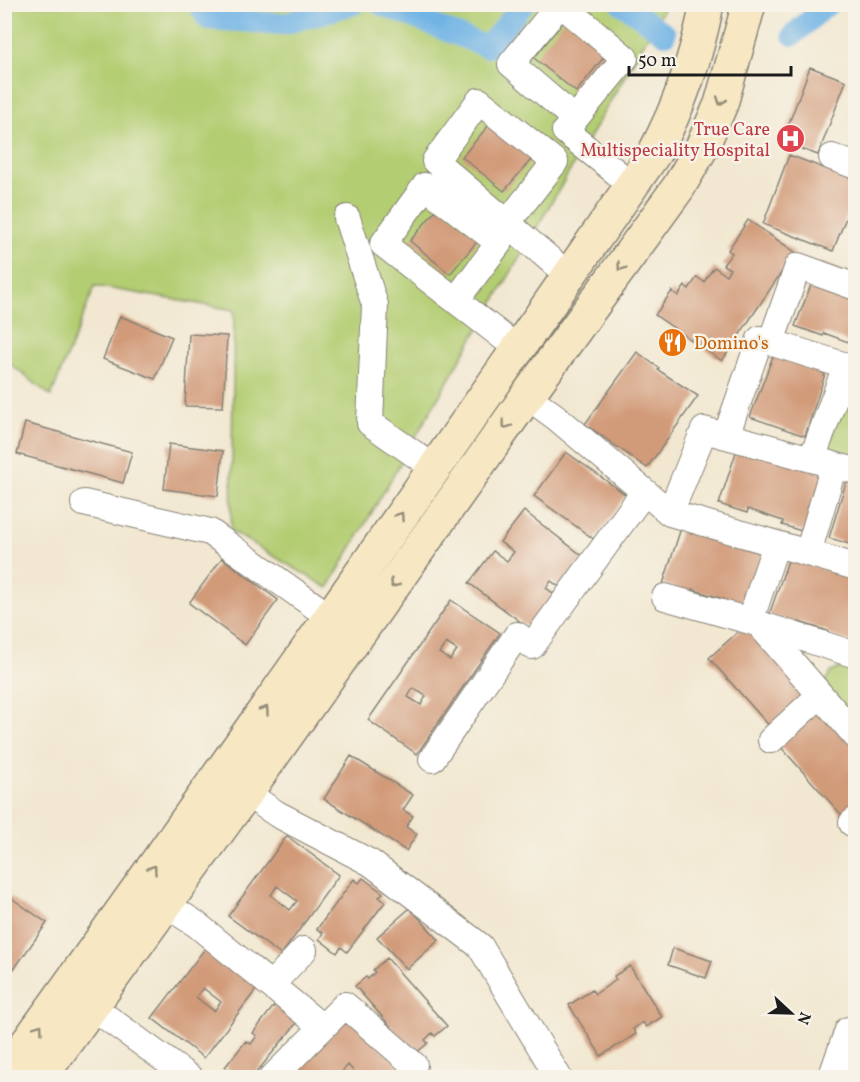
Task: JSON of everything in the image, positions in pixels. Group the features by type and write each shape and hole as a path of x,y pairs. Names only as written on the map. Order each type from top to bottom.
{"main road":[{"path":"4,1075 330,617 655,152 669,125 691,64 707,4"},
{"path":"40,1077 246,793 526,396 678,189 702,147 721,104 749,4"},
{"path":"497,377 526,396"}],"street":[{"path":"575,119 511,64 561,4 625,58 575,119 565,131 632,185"},
{"path":"508,222 555,162 479,101 435,161 568,274"},
{"path":"456,300 499,243 425,186 383,244 517,348"},
{"path":"347,218 375,305 370,423 433,467"},
{"path":"771,342 798,266 855,287"},
{"path":"726,436 760,339 851,368 834,465 808,553"},
{"path":"526,396 557,418 670,513 855,567"},
{"path":"670,513 704,430 834,465"},
{"path":"432,759 517,635 532,646 644,492"},
{"path":"84,503 210,532 330,617"},
{"path":"755,622 776,543"},
{"path":"665,597 755,622 855,655"},
{"path":"755,622 855,736"},
{"path":"771,740 820,695"},
{"path":"246,793 278,814 371,863 480,946 559,1077"},
{"path":"165,904 196,924 322,1027"},
{"path":"271,985 304,950"},
{"path":"272,1077 345,1005 414,1065"},
{"path":"91,1006 190,1077"},
{"path":"831,1077 848,1030 855,1032"}],"green space":[{"path":"4,5 666,5 328,588 231,531 234,310 95,286 51,396 5,360"},
{"path":"846,387 855,390 855,458 827,451"},
{"path":"845,666 855,667 855,712 849,713 823,685 831,672"}],"building":[{"path":"566,18 608,52 576,92 534,58"},
{"path":"810,67 846,81 818,155 782,142"},
{"path":"494,119 536,154 504,191 462,157"},
{"path":"789,155 856,180 856,192 833,251 763,224"},
{"path":"440,205 480,238 450,274 410,241"},
{"path":"748,220 795,252 722,361 655,315 672,291 678,296 685,286 689,289 697,277 704,282 714,267 726,275 730,269 723,265 732,253 728,250"},
{"path":"820,262 856,276 856,345 824,333 823,336 795,326"},
{"path":"120,316 172,337 155,379 103,359"},
{"path":"189,334 227,336 223,407 185,406"},
{"path":"773,349 825,374 805,436 750,417 773,356"},
{"path":"637,352 659,368 658,370 698,396 647,468 585,424"},
{"path":"25,423 132,452 123,483 17,454"},
{"path":"740,440 828,469 808,533 782,525 783,521 748,509 747,513 719,504"},
{"path":"169,444 223,451 218,496 164,489"},
{"path":"566,452 626,495 595,540 534,496"},
{"path":"847,479 856,482 856,546 829,538"},
{"path":"524,511 584,557 561,588 551,581 546,588 556,595 530,629 469,583 493,551 507,561 514,552 500,542"},
{"path":"682,525 765,552 746,610 722,603 723,599 692,589 690,593 663,584"},
{"path":"222,558 278,600 245,645 189,603"},
{"path":"789,558 856,580 856,629 851,642 827,634 828,631 799,622 798,625 769,615"},
{"path":"451,600 500,633 417,754 368,720","holes":["446,643 457,650 450,660 439,653","413,688 426,696 421,705 408,697"]},
{"path":"750,621 815,692 773,730 709,658"},
{"path":"819,709 856,748 856,811 846,820 779,745"},
{"path":"351,756 413,795 403,810 413,816 406,827 417,834 406,851 324,799"},
{"path":"287,836 339,875 281,955 228,916","holes":["277,886 297,901 290,910 271,895"]},
{"path":"363,878 383,893 379,897 385,902 347,952 341,947 337,953 319,939 323,933 317,929 354,879 359,883"},
{"path":"4,893 47,923 14,969 4,962"},
{"path":"410,908 439,940 407,969 377,937"},
{"path":"210,942 262,982 204,1058 152,1018","holes":["203,988 221,1002 214,1011 196,997"]},
{"path":"673,948 712,961 706,978 668,965"},
{"path":"387,958 447,1026 435,1036 432,1033 425,1040 428,1043 415,1054 355,986 366,977 368,979 375,972 373,970"},
{"path":"630,966 662,1017 646,1027 643,1022 633,1029 636,1034 601,1056 569,1005 592,990 595,994 616,980 614,976"},
{"path":"277,1002 299,1020 252,1078 238,1078 225,1067 246,1041 251,1044 257,1036 253,1033"},
{"path":"349,1016 411,1078 360,1078 348,1065 336,1078 290,1078"},
{"path":"856,1041 856,1078 843,1078"}],"waterway":[{"path":"198,4 208,19 284,24 354,4"},
{"path":"380,4 487,47 524,4"},
{"path":"622,4 665,34"},
{"path":"793,35 828,4"}],"place":[{"name":"True Care Multispeciality Hospital","path":"791,139"},
{"name":"Domino's","path":"673,343"}]}
